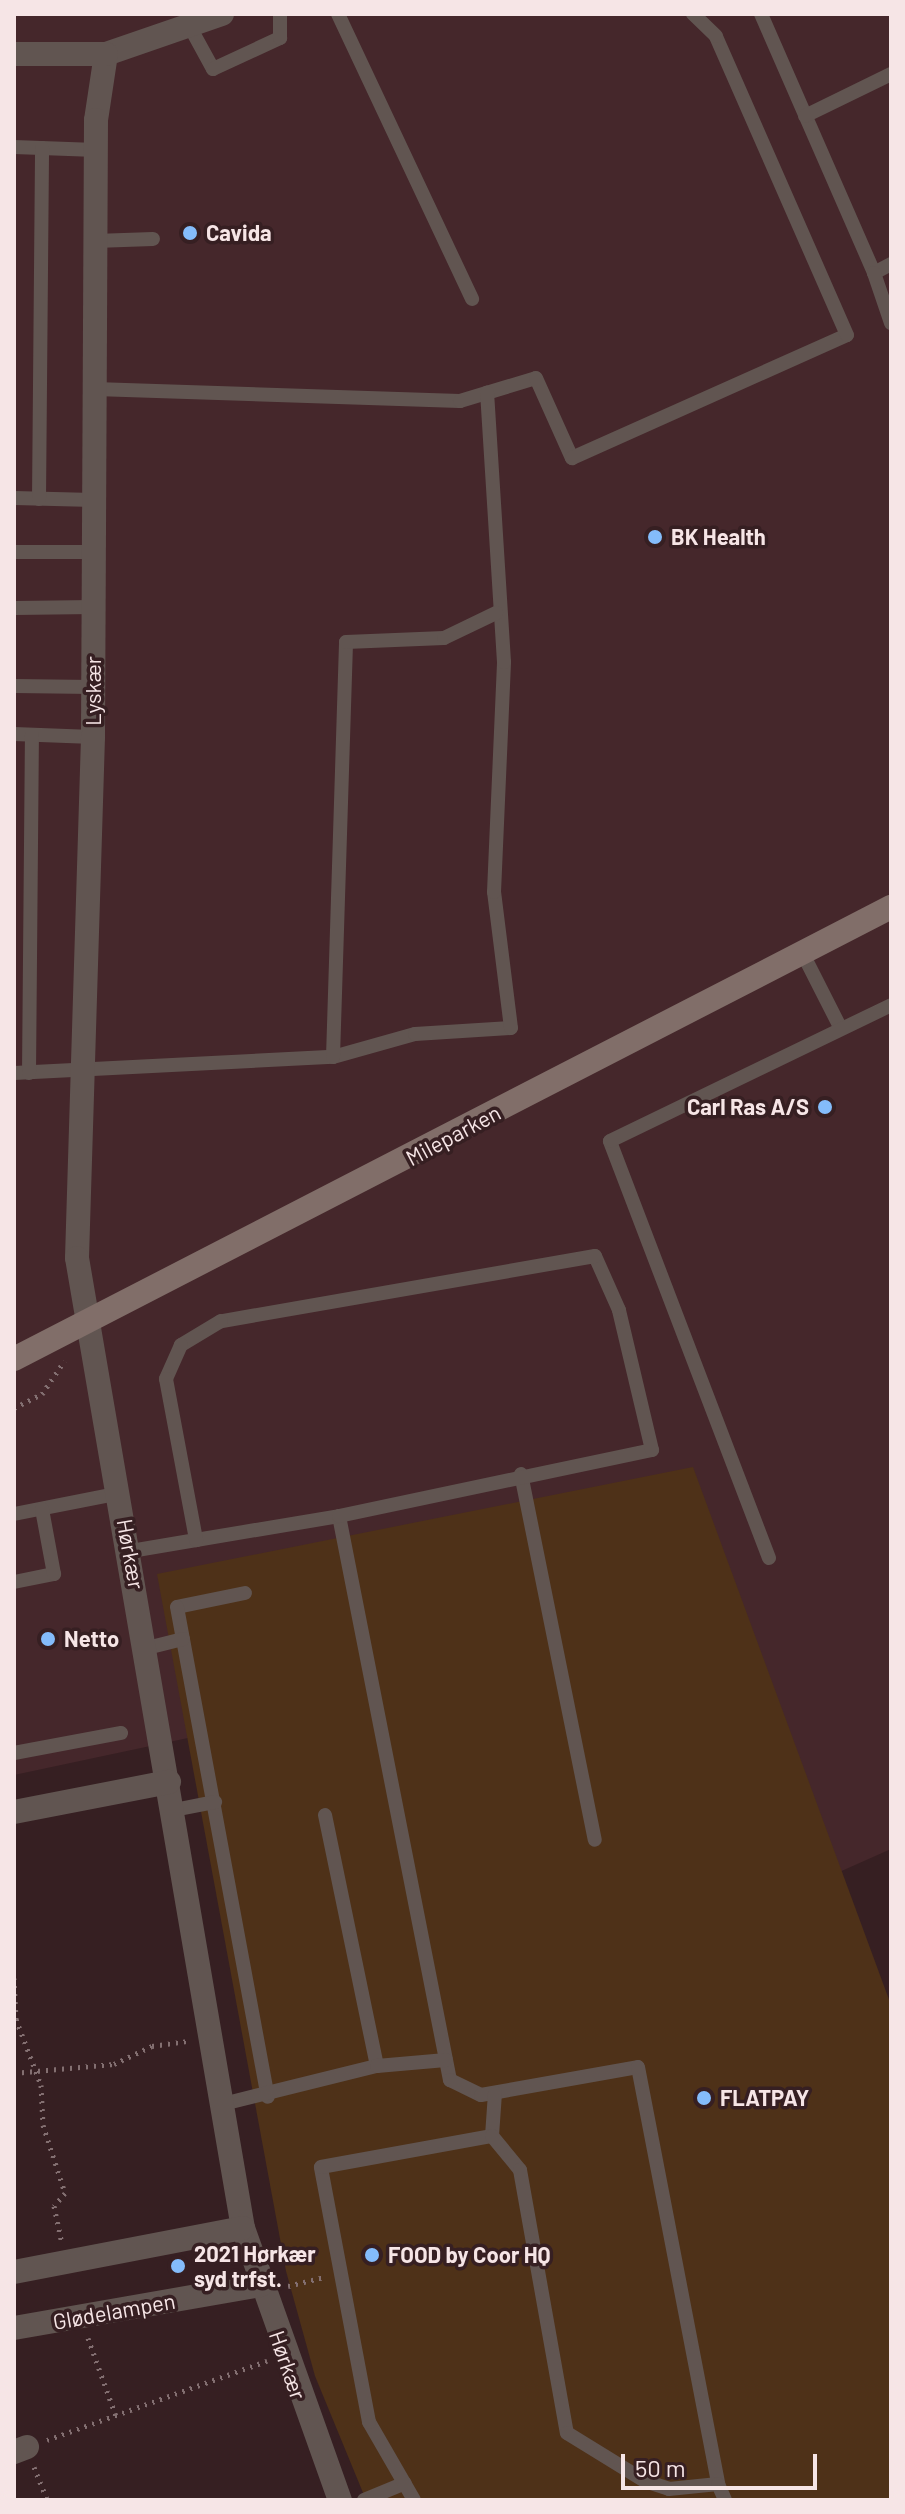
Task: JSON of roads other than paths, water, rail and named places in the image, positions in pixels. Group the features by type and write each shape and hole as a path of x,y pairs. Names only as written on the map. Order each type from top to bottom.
{"street":[{"path":"14,54 106,54 222,14"},
{"name":"Lyskær","path":"87,1327 77,1258 78,1070 93,737 96,150 106,54"},
{"name":"Mileparken","path":"14,1359 87,1327 891,907"},
{"name":"Hørkær","path":"87,1327 131,1551 243,2228 283,2355 340,2500"},
{"path":"14,1812 169,1782"},
{"path":"14,2272 243,2228"},
{"name":"Glødelampen","path":"14,2328 262,2288"}],"lane":[{"path":"190,27 213,69 280,38 280,14"},
{"path":"338,14 472,299"},
{"path":"761,14 874,273 891,323"},
{"path":"95,389 460,401 536,378 572,458 847,335 716,36 698,15"},
{"path":"805,116 891,74"},
{"path":"14,147 96,150"},
{"path":"39,499 42,148"},
{"path":"95,241 153,239"},
{"path":"874,273 891,264"},
{"path":"32,735 22,1073 333,1057 415,1034 511,1028 494,892 504,662 496,613 487,393"},
{"path":"14,498 94,500"},
{"path":"14,552 94,552"},
{"path":"15,608 93,607"},
{"path":"333,1057 346,642 444,638 496,613"},
{"path":"14,686 93,687"},
{"path":"14,734 93,737"},
{"path":"803,954 840,1027"},
{"path":"769,1558 610,1141 840,1027 891,1005"},
{"path":"131,1551 339,1516 521,1474 652,1450 619,1310 595,1256 221,1321 181,1345 166,1379 196,1540"},
{"path":"521,1474 595,1840"},
{"path":"14,1514 120,1493"},
{"path":"14,1582 54,1574 42,1509"},
{"path":"339,1516 450,2080 481,2095 638,2067 718,2484 725,2500"},
{"path":"245,1593 177,1607 268,2097"},
{"path":"147,1648 183,1639"},
{"path":"14,1753 121,1733"},
{"path":"174,1810 215,1802"},
{"path":"325,1815 377,2066"},
{"path":"223,2104 268,2097 377,2066 446,2060"},
{"path":"495,2093 492,2136 520,2170 567,2433 645,2481 669,2489 718,2484"},
{"path":"414,2500 369,2422 321,2167 492,2136"},
{"path":"364,2500 405,2483"}],"place":[{"name":"Cavida","path":"190,233"},
{"name":"BK Health","path":"655,537"},
{"name":"Carl Ras A/S","path":"825,1107"},
{"name":"Netto","path":"48,1639"},
{"name":"FLATPAY","path":"704,2098"},
{"name":"FOOD by Coor HQ","path":"372,2255"},
{"name":"2021 Hørkær syd trfst.","path":"178,2266"}]}
